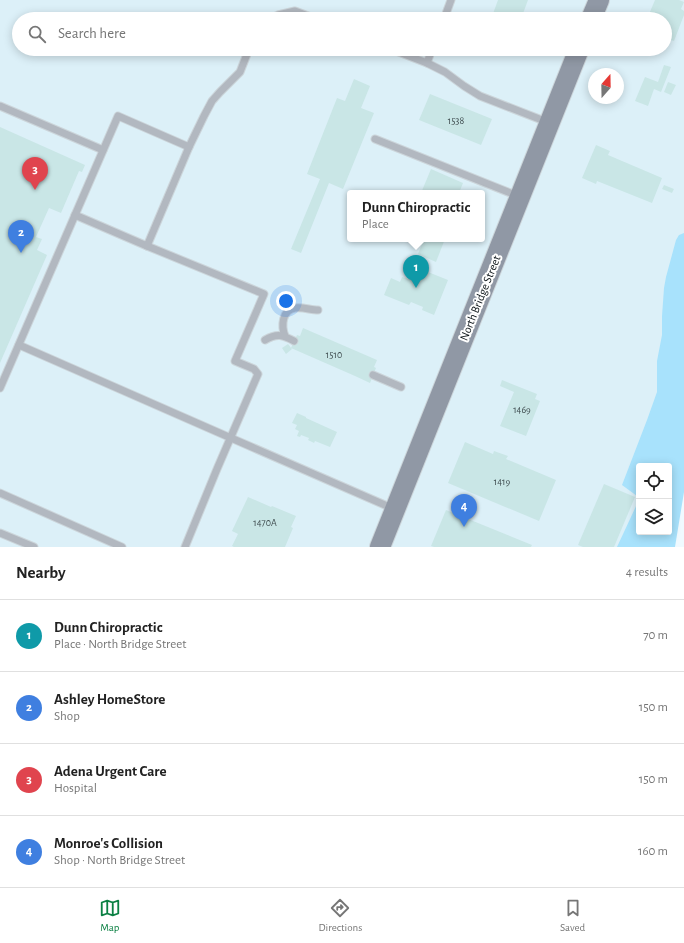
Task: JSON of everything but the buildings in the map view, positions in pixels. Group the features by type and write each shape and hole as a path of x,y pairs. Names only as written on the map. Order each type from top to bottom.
{"main road":[{"path":"594,12 599,0"},
{"name":"North Bridge Street","path":"380,547 576,56"}],"lane":[{"path":"447,12 451,0"},
{"path":"147,246 189,147 212,101 240,72 246,56"},
{"path":"409,56 444,72 480,96 549,123"},
{"path":"427,63 430,56"},
{"path":"0,106 103,150"},
{"path":"0,388 118,116 189,147"},
{"path":"375,139 520,197"},
{"path":"75,215 264,294 235,361 254,369 258,374 185,547"},
{"path":"285,336 282,324 289,310 295,308 318,310"},
{"path":"265,340 277,335 285,336 294,341"},
{"path":"19,345 395,509"},
{"path":"373,374 401,387"},
{"path":"0,493 122,547"},
{"path":"0,532 34,547"}],"shaded area":[{"path":"0,0 684,0 684,412 670,463 636,463 636,535 643,535 661,547 0,547"},
{"path":"684,233 684,492 675,547 617,547 636,506 636,535 672,535 672,463 636,463 636,495 622,485 657,392 657,361 662,335 664,288 676,240 679,235"}],"place":[{"name":"Adena Urgent Care","path":"35,190"},
{"name":"Ashley HomeStore","path":"21,253"},
{"name":"Dunn Chiropractic","path":"416,288"},
{"name":"Monroe's Collision","path":"464,527"}]}
